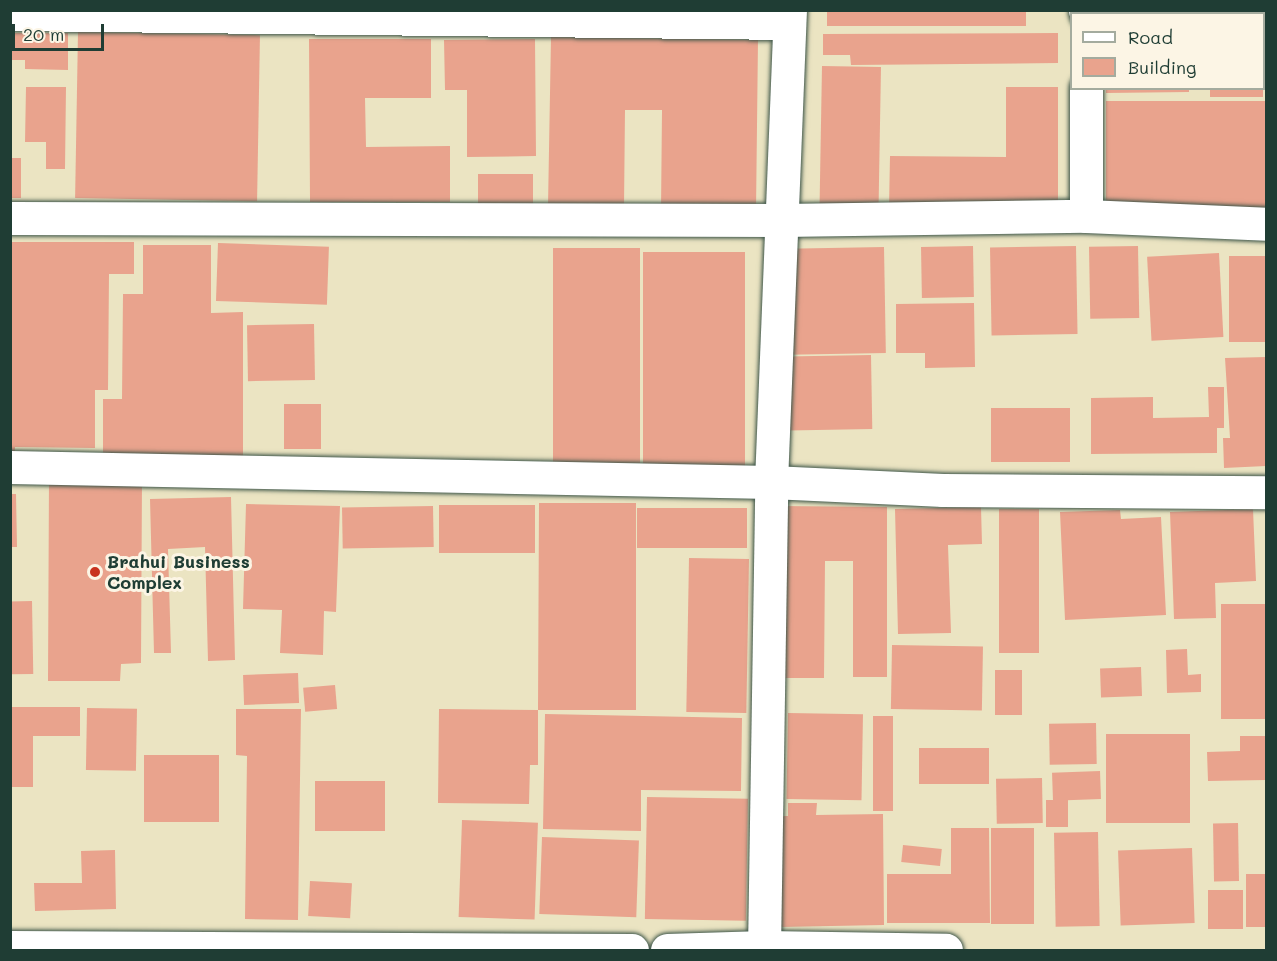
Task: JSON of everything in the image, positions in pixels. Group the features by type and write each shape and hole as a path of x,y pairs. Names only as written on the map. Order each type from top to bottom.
{"street":[{"path":"10,14 790,17 771,482 764,949"},
{"path":"1086,90 1086,216"},
{"path":"10,218 781,220 1086,216 1266,224"},
{"path":"10,467 771,482 943,490 1266,492"},
{"path":"10,947 632,951"},
{"path":"667,951 764,949 946,951"}],"building":[{"path":"827,10 1026,10 1026,26 827,26"},
{"path":"78,32 260,35 257,201 75,198"},
{"path":"10,33 68,33 68,70 25,69 25,60 10,60"},
{"path":"1058,33 1058,63 851,65 850,55 823,55 823,34"},
{"path":"551,37 758,40 756,211 661,210 662,110 625,110 624,207 548,206"},
{"path":"309,39 431,39 431,98 365,98 366,147 450,146 450,202 310,202"},
{"path":"535,39 536,156 467,157 467,90 445,90 444,40"},
{"path":"822,66 881,67 879,205 820,204"},
{"path":"26,87 66,87 65,169 46,169 46,142 25,142"},
{"path":"1006,87 1058,87 1058,209 889,208 890,156 1006,157"},
{"path":"1106,90 1189,90 1189,92 1106,93"},
{"path":"1210,90 1263,90 1263,97 1210,97"},
{"path":"1106,101 1266,101 1266,208 1106,208"},
{"path":"10,158 21,158 21,198 10,198"},
{"path":"478,174 533,174 533,205 478,205"},
{"path":"10,242 134,242 134,274 109,274 108,390 95,390 95,448 15,447 15,459 10,459"},
{"path":"218,243 329,247 327,305 216,301"},
{"path":"143,245 211,245 211,313 243,312 243,461 103,460 103,399 122,399 123,294 143,294"},
{"path":"973,246 974,297 922,298 921,247"},
{"path":"1076,246 1078,334 992,335 990,248"},
{"path":"1138,246 1139,318 1090,319 1089,247"},
{"path":"884,247 886,353 789,355 787,249"},
{"path":"553,248 640,248 640,463 553,463"},
{"path":"643,252 745,252 745,467 643,467"},
{"path":"1219,253 1223,337 1151,341 1147,257"},
{"path":"1229,256 1266,256 1266,342 1229,342"},
{"path":"974,303 975,367 925,368 925,353 896,353 896,304"},
{"path":"314,324 315,380 248,381 247,325"},
{"path":"871,355 872,429 788,430 787,356"},
{"path":"1266,357 1266,466 1224,468 1223,438 1230,438 1225,358"},
{"path":"1208,387 1224,387 1224,428 1217,428 1217,453 1091,454 1091,398 1153,397 1153,418 1209,417"},
{"path":"284,404 321,404 321,449 284,449"},
{"path":"991,408 1070,408 1070,462 991,462"},
{"name":"Brahui Business Complex","path":"49,477 142,480 141,663 121,664 120,681 48,681"},
{"path":"10,494 16,494 17,547 10,547"},
{"path":"231,497 235,660 208,661 205,547 168,549 171,653 154,653 150,499"},
{"path":"539,503 636,503 636,710 538,710"},
{"path":"246,504 340,506 336,612 324,611 323,655 280,653 282,610 243,609"},
{"path":"439,505 535,505 535,553 439,553"},
{"path":"433,506 434,547 343,549 342,508"},
{"path":"777,506 887,507 887,677 853,677 853,561 825,561 824,678 776,678"},
{"path":"981,507 982,544 948,545 951,633 898,634 895,509"},
{"path":"637,508 747,508 747,548 637,548"},
{"path":"999,509 1039,509 1039,653 999,653"},
{"path":"1253,509 1256,581 1215,583 1216,618 1174,619 1170,512"},
{"path":"1120,510 1121,519 1161,517 1166,615 1065,620 1060,512"},
{"path":"689,558 749,559 746,713 686,712"},
{"path":"10,601 32,601 33,674 11,674"},
{"path":"1221,604 1266,604 1266,719 1221,719"},
{"path":"892,645 983,647 982,711 891,709"},
{"path":"1187,649 1188,675 1201,674 1201,692 1167,693 1166,650"},
{"path":"1141,667 1142,696 1101,697 1100,668"},
{"path":"995,670 1022,670 1022,715 995,715"},
{"path":"298,673 299,703 244,705 243,675"},
{"path":"335,685 337,709 305,712 303,688"},
{"path":"10,707 80,707 80,736 33,736 33,787 10,787"},
{"path":"87,708 137,709 136,771 86,770"},
{"path":"236,709 301,709 298,920 245,919 247,756 236,755"},
{"path":"439,709 538,710 538,765 530,765 529,804 438,803"},
{"path":"788,713 863,714 861,800 786,799"},
{"path":"545,714 742,718 741,791 641,790 641,831 543,829"},
{"path":"873,716 893,716 893,811 873,811"},
{"path":"1096,723 1097,764 1050,765 1049,724"},
{"path":"1106,734 1190,734 1190,823 1106,823"},
{"path":"1240,736 1266,736 1266,780 1208,781 1207,752 1240,751"},
{"path":"919,748 989,748 989,784 919,784"},
{"path":"144,755 219,755 219,822 144,822"},
{"path":"1100,771 1101,799 1053,801 1052,773"},
{"path":"1042,778 1043,823 997,824 996,779"},
{"path":"315,781 385,781 385,831 315,831"},
{"path":"647,797 748,799 746,921 645,919"},
{"path":"1046,800 1068,800 1068,827 1046,827"},
{"path":"788,803 817,803 816,815 883,814 884,925 779,927 778,816 788,816"},
{"path":"462,820 538,823 535,920 459,917"},
{"path":"1213,823 1238,823 1239,881 1214,881"},
{"path":"951,828 989,828 990,923 887,923 887,874 951,874"},
{"path":"991,828 1034,828 1034,924 991,924"},
{"path":"1098,832 1100,926 1056,927 1054,833"},
{"path":"542,837 639,840 636,917 539,914"},
{"path":"903,845 942,849 940,866 901,862"},
{"path":"1192,848 1195,923 1121,926 1118,851"},
{"path":"115,850 116,909 35,911 34,883 82,883 81,851"},
{"path":"1246,874 1266,874 1266,927 1246,927"},
{"path":"310,881 352,883 350,918 308,916"},
{"path":"1208,890 1243,890 1243,929 1208,929"}],"place":[{"name":"Brahui Business Complex","path":"95,572"}]}
